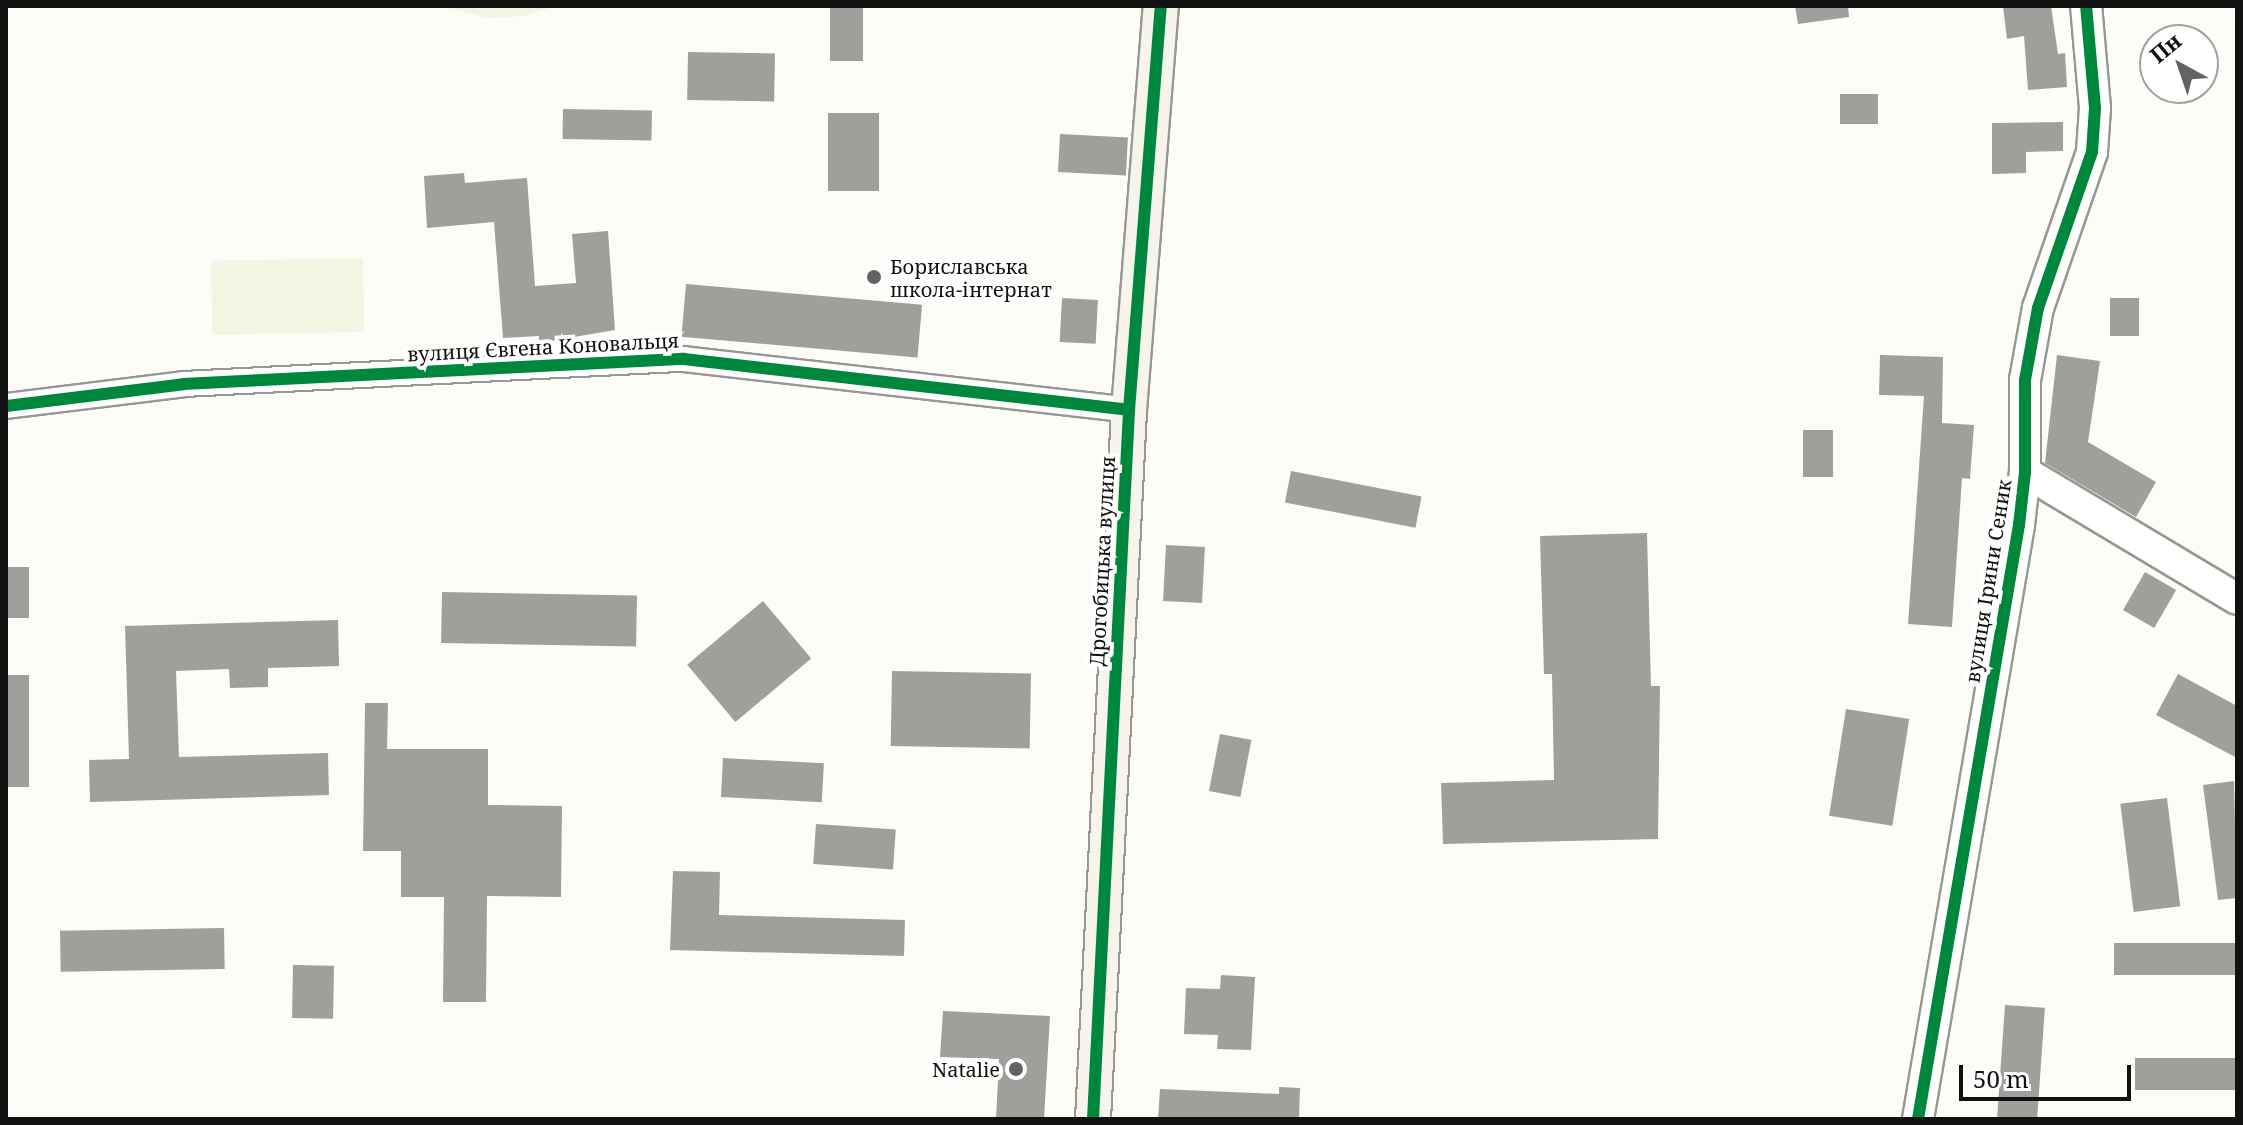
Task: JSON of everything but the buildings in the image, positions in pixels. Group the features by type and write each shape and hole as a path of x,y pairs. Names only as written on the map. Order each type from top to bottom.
{"main road":[{"name":"Дрогобицька вулиця","path":"1093,1119 1129,410 1161,6"}],"street":[{"name":"вулиця Ірини Сеник","path":"1918,1119 2025,472 2025,380 2038,308 2092,152 2095,108 2086,6"},
{"name":"вулиця Євгена Коновальця","path":"6,406 184,384 683,359 1129,410"},
{"path":"2025,472 2237,599"}],"green space":[{"path":"443,6 557,6 524,16 487,18"},
{"path":"363,258 364,332 212,335 211,261"}],"cycle path":[{"path":"1093,1119 1129,410 1161,6"},
{"path":"1918,1119 2019,525 2025,472 2025,380 2038,308 2092,152 2095,108 2086,6"},
{"path":"6,406 184,384 683,359 1129,410"}],"place":[{"name":"Бориславська школа-інтернат","path":"874,277"},
{"name":"Natalie","path":"1016,1069"}]}
